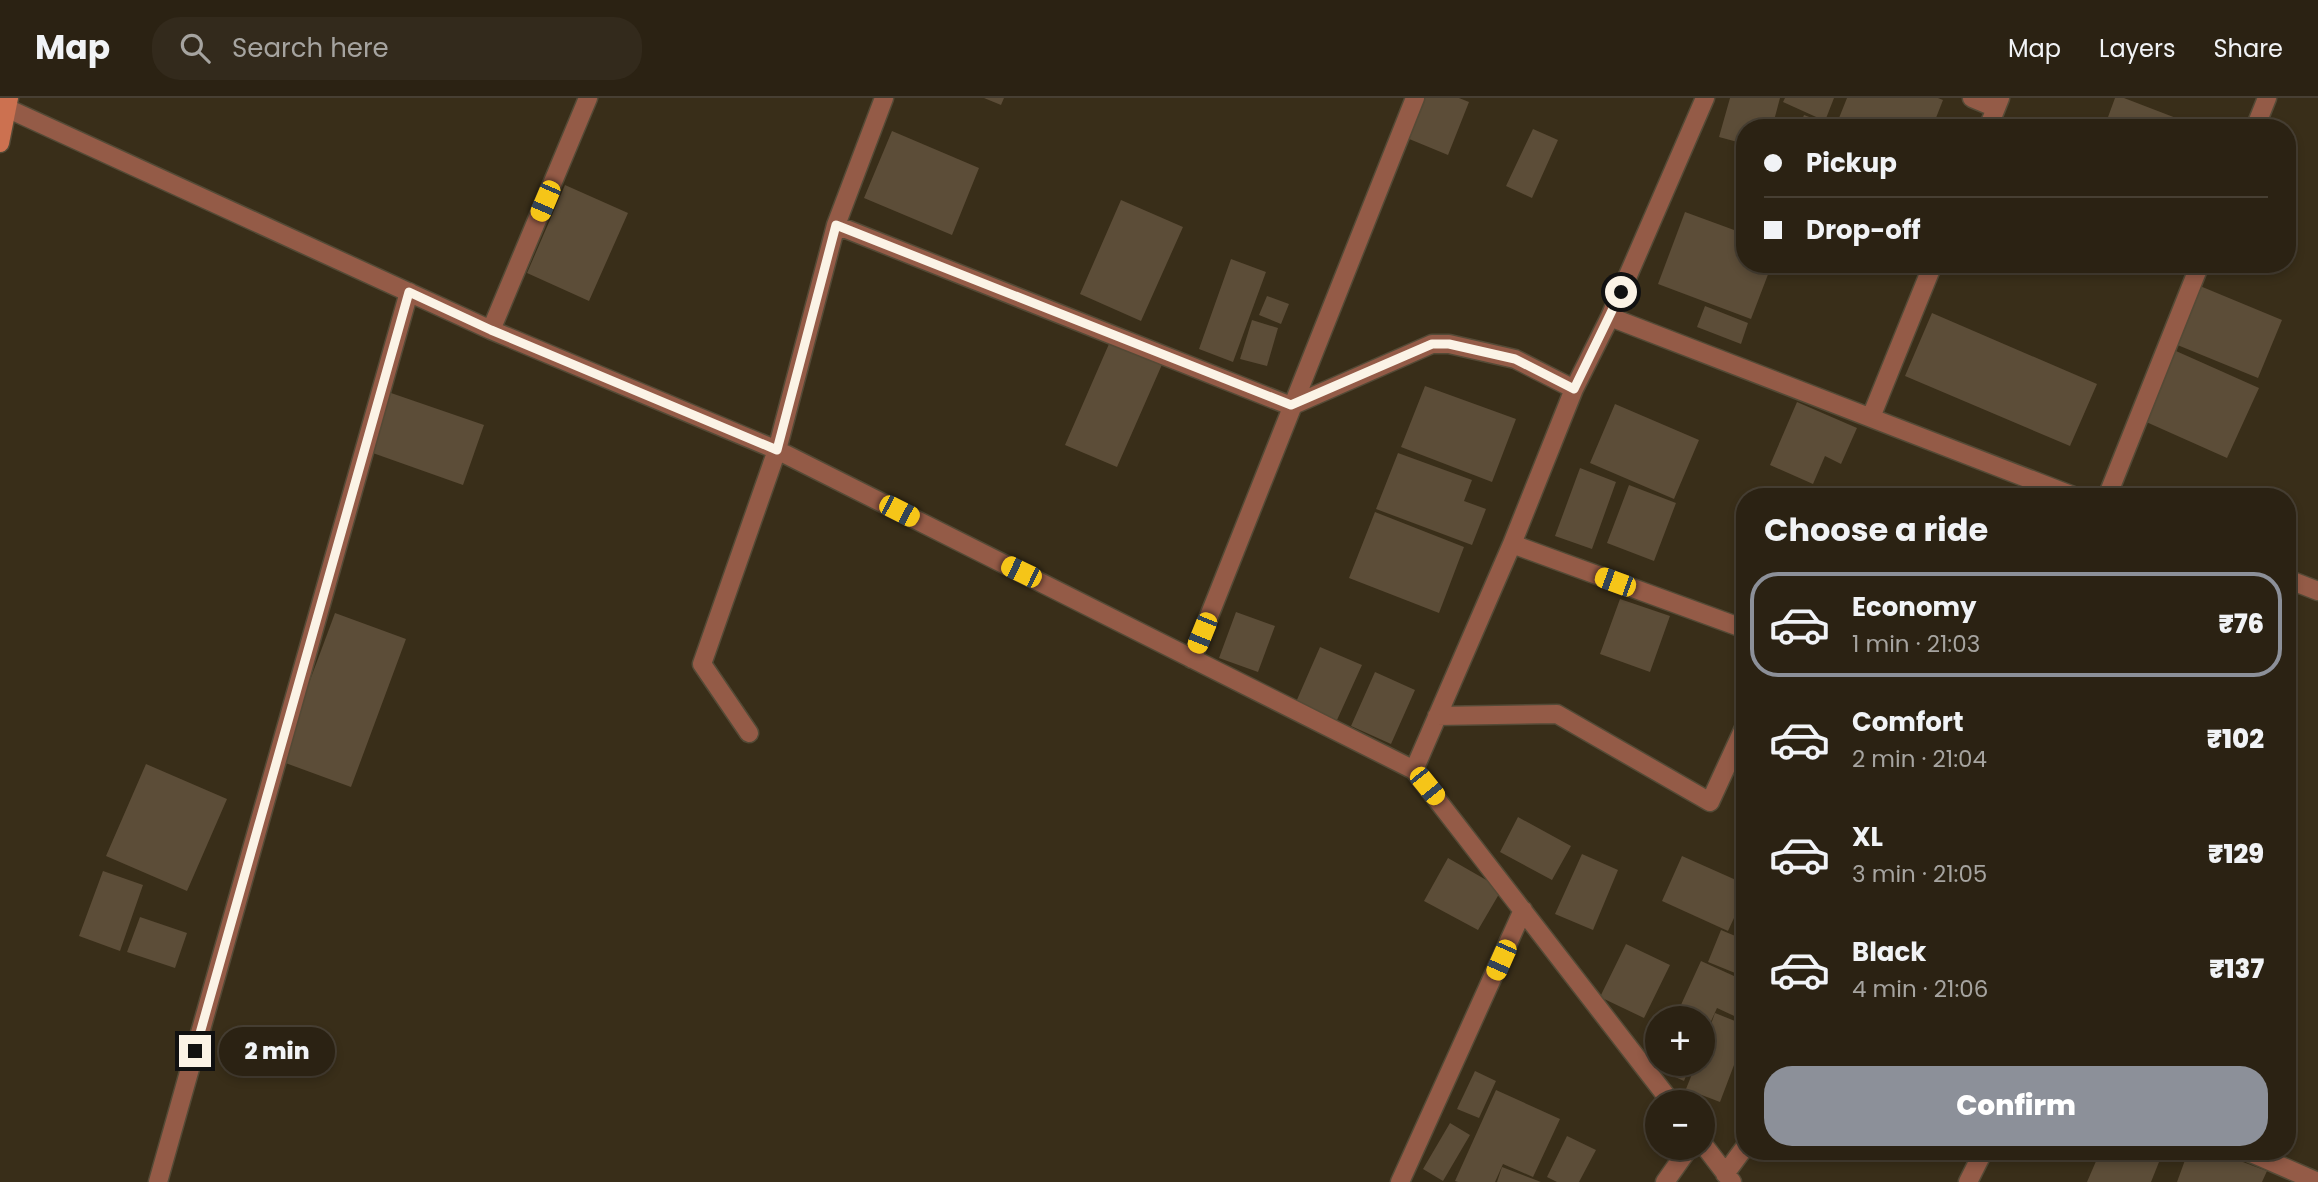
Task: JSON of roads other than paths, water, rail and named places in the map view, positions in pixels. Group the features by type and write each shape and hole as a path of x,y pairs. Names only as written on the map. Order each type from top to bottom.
{"main road":[{"path":"0,143 6,103"}],"street":[{"path":"491,330 588,98"},
{"path":"749,733 702,664 777,450 836,225 884,98"},
{"path":"1192,659 1415,98"},
{"path":"1414,770 1512,544 1574,389 1610,317 1705,98"},
{"path":"1972,98 1998,103"},
{"path":"2259,119 2267,98"},
{"path":"6,103 491,330 777,450 1414,770 1662,1090"},
{"path":"836,225 1291,405 1432,344 1449,344 1515,359 1574,389"},
{"path":"1871,417 1929,273"},
{"path":"2111,488 2196,273"},
{"path":"158,1182 409,292"},
{"path":"1610,317 2053,488"},
{"path":"1512,544 1736,626"},
{"path":"2296,582 2318,591"},
{"path":"1437,716 1557,714 1710,802 1736,746"},
{"path":"1400,1182 1523,910"},
{"path":"1665,1182 1681,1160"},
{"path":"1715,1160 1728,1178 1738,1160"},
{"path":"1968,1182 1979,1160"},
{"path":"2267,1160 2318,1182"}]}
